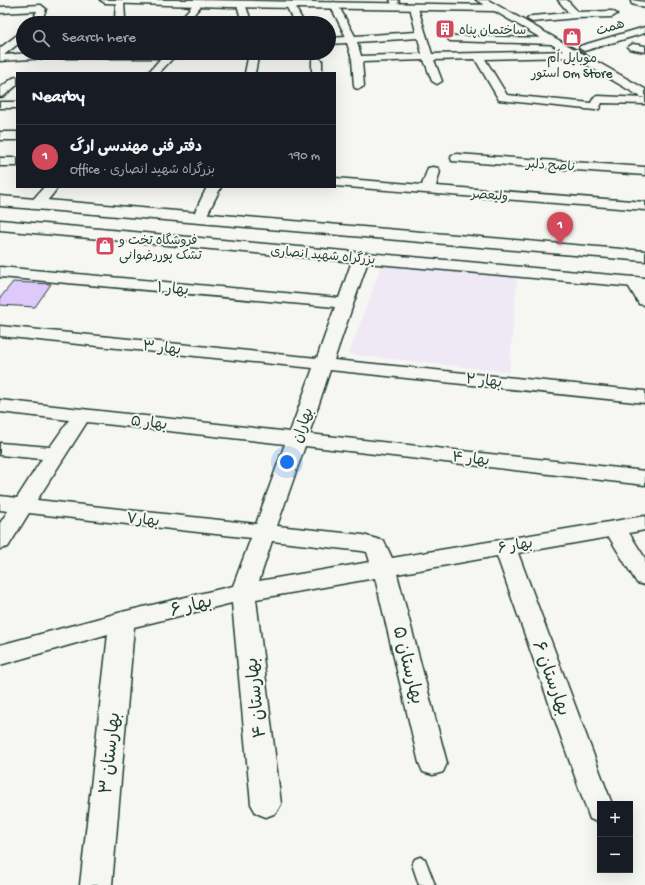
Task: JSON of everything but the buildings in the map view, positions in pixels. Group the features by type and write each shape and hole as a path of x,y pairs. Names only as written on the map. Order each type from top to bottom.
{"main road":[{"path":"105,0 200,2 395,1 453,5"},
{"path":"241,2 290,5 332,2 414,7 490,3 510,7 645,82"},
{"path":"490,3 573,54 645,94"},
{"path":"573,54 584,48"},
{"name":"بزرگراه شهید انصاری","path":"0,200 645,256"},
{"name":"بزرگراه شهید انصاری","path":"0,225 640,283"},
{"path":"412,236 541,257 553,261 558,265 561,269 558,275"},
{"path":"640,283 645,300"}],"street":[{"path":"562,0 576,15"},
{"path":"120,1 120,16"},
{"path":"188,16 200,2"},
{"path":"241,2 245,16"},
{"path":"332,2 352,38 357,59 359,86"},
{"path":"635,2 645,5"},
{"path":"290,5 295,16"},
{"path":"414,7 421,35 437,80"},
{"path":"0,10 41,8 40,15"},
{"path":"532,19 576,15 612,14"},
{"name":"همت","path":"584,48 645,30"},
{"path":"336,40 421,35"},
{"path":"623,36 645,39"},
{"path":"453,39 552,41"},
{"path":"0,53 16,40"},
{"path":"633,47 645,49"},
{"path":"357,59 573,54"},
{"path":"478,56 503,98 595,107 598,99 645,101"},
{"path":"0,58 16,57"},
{"path":"154,72 163,60"},
{"path":"250,72 253,60"},
{"path":"317,60 317,72"},
{"path":"0,94 16,81"},
{"path":"0,105 16,105"},
{"path":"0,136 16,136"},
{"name":"ناصح دلبر","path":"457,158 596,162 645,171"},
{"path":"0,162 16,162"},
{"path":"428,189 433,171"},
{"name":"ولیعصر","path":"336,182 645,206"},
{"path":"36,204 50,188"},
{"path":"199,218 214,188"},
{"name":"بهاران","path":"243,592 361,258"},
{"name":"بهار ۱","path":"0,272 345,304"},
{"name":"بهار ۳","path":"0,331 324,363"},
{"name":"بهار ۲","path":"324,363 645,397"},
{"name":"بهار ۵","path":"0,406 297,439"},
{"path":"0,541 55,454 82,415"},
{"name":"بهار ۴","path":"297,439 645,478"},
{"path":"0,449 55,454"},
{"name":"بهار۷","path":"0,503 264,532"},
{"name":"بهار ۶","path":"0,655 122,622 243,592 645,523"},
{"path":"615,528 645,577"},
{"path":"264,532 376,547 384,568"},
{"name":"بهارستان ۶","path":"505,547 597,802"},
{"name":"بهارستان ۵","path":"384,568 433,763"},
{"name":"بهارستان ۴","path":"243,592 266,804"},
{"name":"بهارستان ۳","path":"96,885 122,622"}],"lane":[{"path":"420,864 427,885"}],"shaded area":[{"path":"382,264 517,278 509,372 349,354"}],"place":[{"name":"ساختمان پناه","path":"445,29"},
{"name":"موبایل اُم استور Om Store","path":"572,37"},
{"name":"دفتر فنی مهندسی ارگ","path":"560,245"},
{"name":"فروشگاه تخت و تشک پوررضوانی","path":"105,246"}]}
